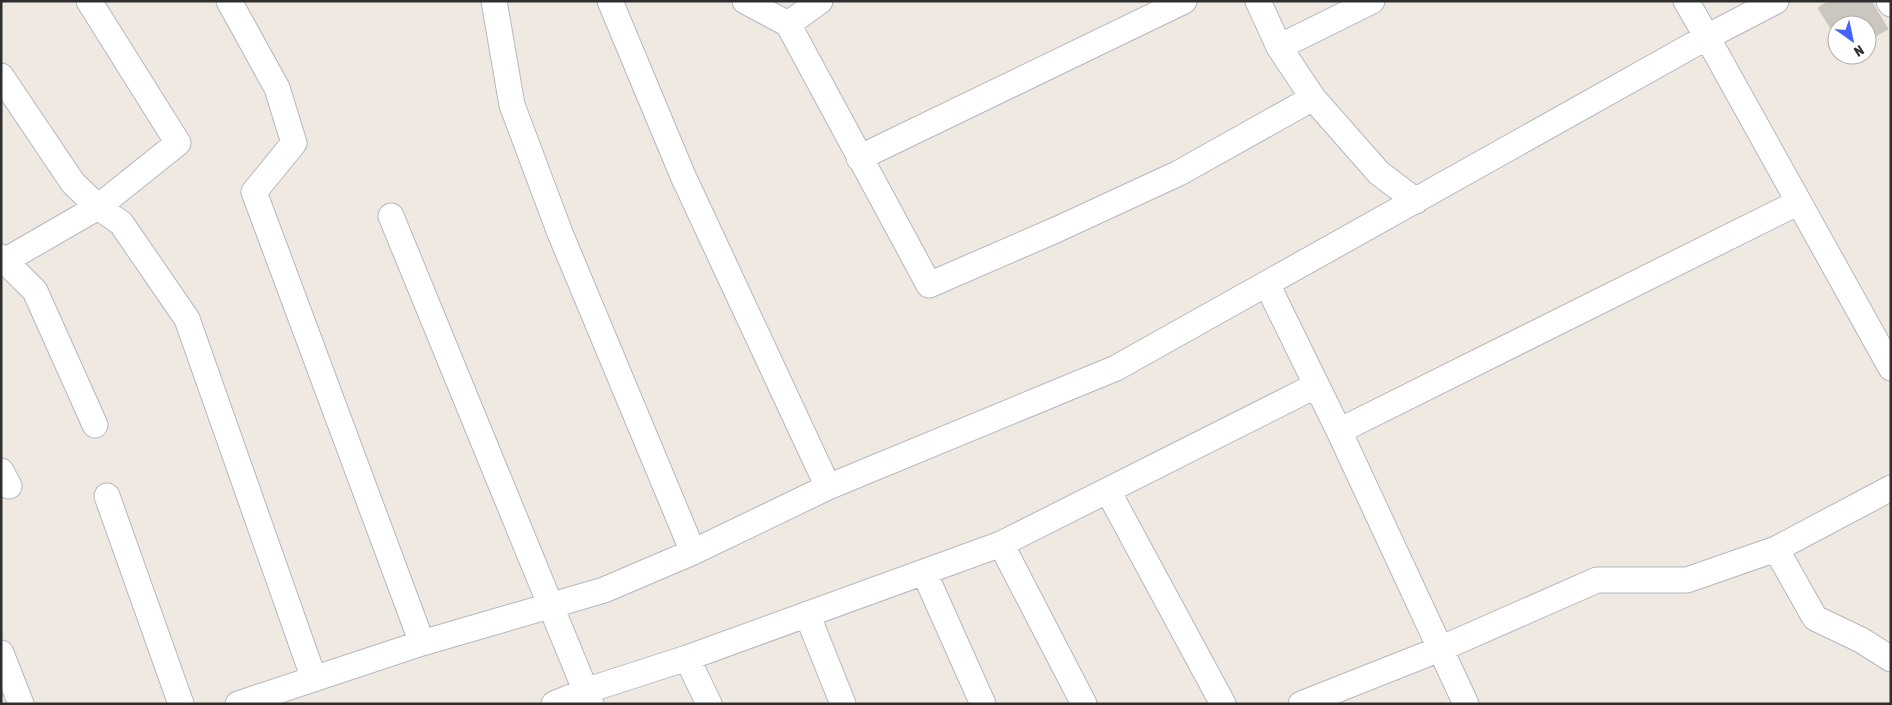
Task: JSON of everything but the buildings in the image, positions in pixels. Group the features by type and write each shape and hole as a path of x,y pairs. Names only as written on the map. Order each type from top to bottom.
{"street":[{"path":"89,1 178,142 98,207 3,260 35,291 96,425"},
{"path":"229,1 277,88 294,143 254,192 422,643"},
{"path":"494,1 512,105 560,233 693,552"},
{"path":"610,1 683,176 828,487"},
{"path":"745,1 788,24 929,285 1058,229 1179,173 1313,98"},
{"path":"788,24 820,1"},
{"path":"859,158 1184,1"},
{"path":"1258,1 1279,47 1313,98 1379,173 1416,201"},
{"path":"1279,47 1372,1"},
{"path":"1686,1 1891,368"},
{"path":"238,704 422,643 604,590 693,552 828,487 1116,368 1707,37 1776,1"},
{"path":"1,76 73,183 98,207 121,223 186,318 314,679"},
{"path":"1339,431 1799,202"},
{"path":"390,216 588,697"},
{"path":"1267,284 1315,386 1339,431 1466,704"},
{"path":"554,704 588,697 687,658 1001,544 1315,386"},
{"path":"1301,704 1337,697 1440,649 1597,580 1687,580 1776,549 1891,488"},
{"path":"1108,491 1223,704"},
{"path":"107,496 181,704"},
{"path":"1001,544 1084,704"},
{"path":"1776,549 1815,618 1861,640 1891,659"},
{"path":"924,572 984,704"},
{"path":"806,614 843,704"},
{"path":"1,653 21,704"},
{"path":"687,658 709,704"}]}
